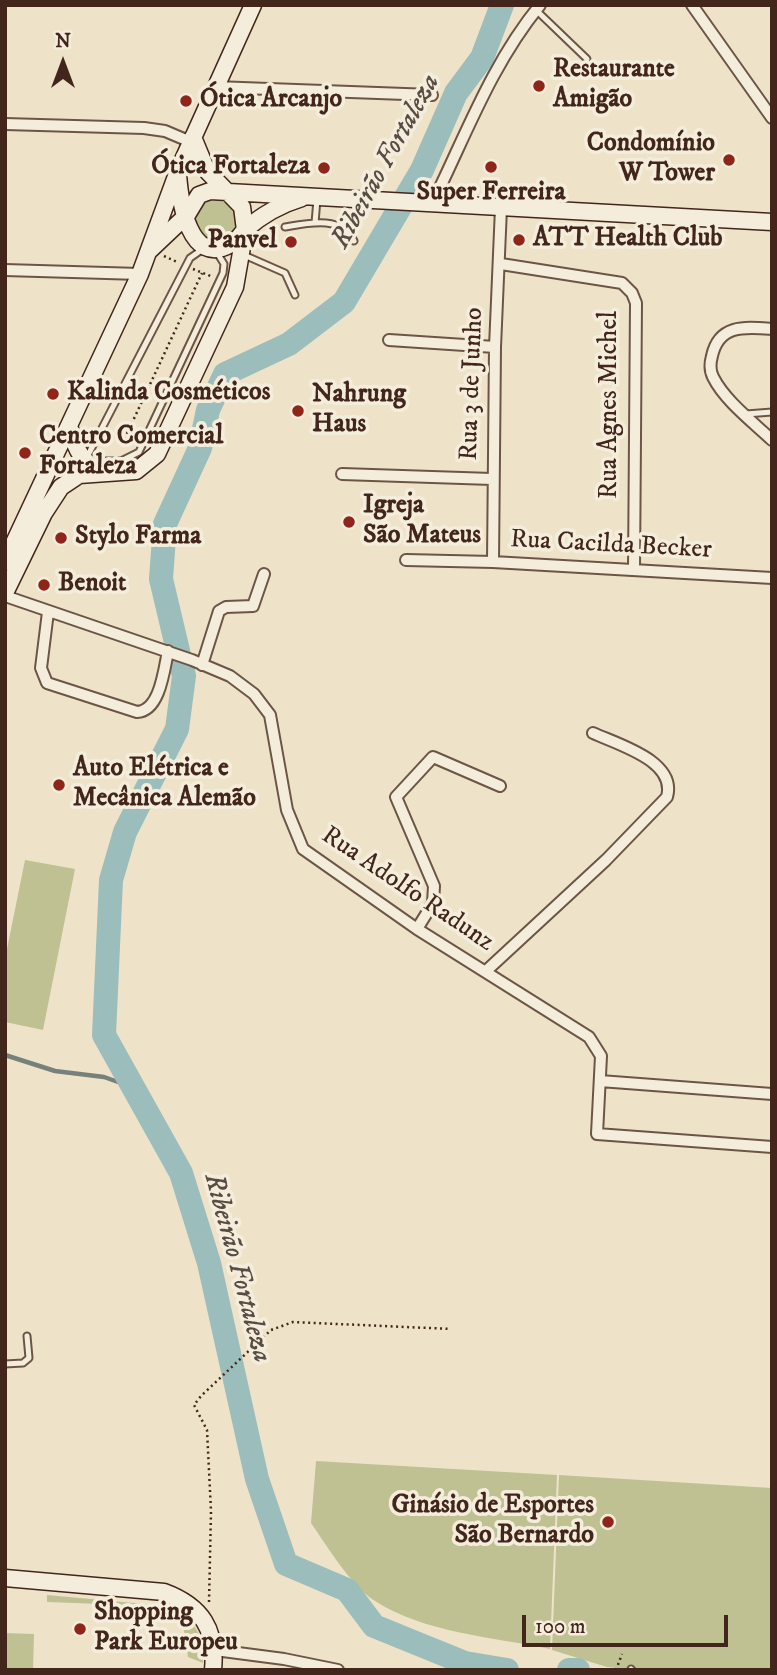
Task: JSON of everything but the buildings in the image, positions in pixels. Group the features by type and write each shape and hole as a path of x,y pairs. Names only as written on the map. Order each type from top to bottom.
{"main road":[{"path":"5,562 70,429 140,274 178,171 253,5"},
{"path":"82,468 103,473 136,471 157,454 235,287 244,230 242,207 207,171 192,139"},
{"path":"178,171 179,193 190,234 210,248 233,243 244,230 276,208 314,196"},
{"path":"150,250 187,215 199,195 223,190 772,222"},
{"path":"70,429 82,468"},
{"path":"5,594 44,513 61,487 82,468"},
{"path":"5,1578 164,1592 197,1609 206,1622 215,1650 213,1670"}],"street":[{"path":"692,5 772,118"},
{"path":"425,203 512,40 538,8"},
{"path":"215,87 432,95"},
{"path":"5,124 144,128 192,139"},
{"name":"Rua 3 de Junho","path":"493,562 492,479 501,208"},
{"name":"Rua Agnes Michel","path":"501,264 622,284 632,293 636,303 634,570"},
{"path":"5,270 140,274"},
{"path":"772,329 747,327 728,330 721,336 713,352 712,375 772,440"},
{"path":"389,340 495,347"},
{"path":"342,474 492,479"},
{"name":"Rua Cacilda Becker","path":"406,560 493,562 772,578"},
{"path":"197,663 219,611 226,607 253,606 264,574"},
{"name":"Rua Adolfo Radunz","path":"5,594 48,612 170,652 230,677 254,694 270,715 287,810 303,849 416,929 589,1037 601,1056 597,1133 772,1147"},
{"path":"48,612 41,668 47,683 137,712 145,712 150,709 170,652"},
{"path":"486,971 606,860 667,797 670,786 667,776 647,758 593,733"},
{"path":"416,929 433,903 434,886 396,797 433,757 500,786"},
{"path":"600,1082 772,1094"},
{"path":"215,1650 284,1658 338,1670"}],"lane":[{"path":"538,8 587,59"},
{"path":"314,196 315,223"},
{"path":"285,227 315,223 341,226 354,241"},
{"path":"210,248 224,264 223,273 138,452 132,458 82,468 190,258 210,248"},
{"path":"241,254 285,273 295,295"},
{"path":"746,414 772,412"},
{"path":"5,1364 23,1363 29,1358 27,1336"}],"path":[{"path":"102,430 124,440 202,273"},
{"path":"206,1622 211,1583 211,1511 206,1430 194,1405 201,1396 271,1330 293,1322 451,1329"},
{"path":"616,1670 622,1654"}],"green space":[{"path":"216,200 230,206 236,220 230,234 216,240 202,234 196,220 202,206"},
{"path":"25,860 75,869 43,1030 5,1022 5,959"},
{"path":"316,1461 557,1475 550,1649 437,1627 395,1612 366,1594 340,1565 311,1523"},
{"path":"559,1475 772,1488 772,1670 638,1670 607,1667 552,1650"},
{"path":"47,1595 156,1605 177,1612 186,1617 198,1632 202,1641 203,1663 188,1657 183,1624 174,1612 155,1606 47,1602"},
{"path":"5,1633 34,1634 33,1670 5,1670"}],"waterway":[{"name":"Ribeirão Fortaleza","path":"502,5 482,58 456,93 422,170 344,302 289,344 225,374 208,410 200,448 165,524 161,579 184,676 177,729 125,832 111,880 104,1035 181,1173 209,1263 257,1479 286,1564 347,1590 374,1626 465,1663 507,1670"},
{"path":"5,1055 55,1071 104,1077 135,1088"},
{"name":"Ribeirão Fortaleza","path":"569,1670 578,1670"}],"place":[{"name":"Restaurante Amigão","path":"539,86"},
{"name":"Ótica Arcanjo","path":"186,101"},
{"name":"Condomínio W Tower","path":"729,160"},
{"name":"Super Ferreira","path":"491,167"},
{"name":"Ótica Fortaleza","path":"324,168"},
{"name":"ATT Health Club","path":"519,240"},
{"name":"Panvel","path":"291,242"},
{"name":"Kalinda Cosméticos","path":"53,394"},
{"name":"Nahrung Haus","path":"298,411"},
{"name":"Centro Comercial Fortaleza","path":"25,453"},
{"name":"Igreja São Mateus","path":"349,522"},
{"name":"Stylo Farma","path":"61,538"},
{"name":"Benoit","path":"44,585"},
{"name":"Auto Elétrica e Mecânica Alemão","path":"59,785"},
{"name":"Ginásio de Esportes São Bernardo","path":"608,1522"},
{"name":"Shopping Park Europeu","path":"80,1629"}]}
